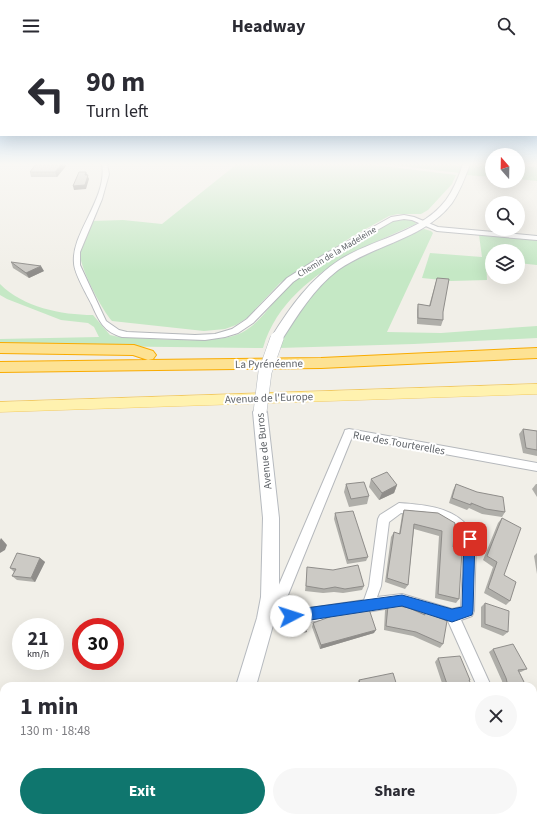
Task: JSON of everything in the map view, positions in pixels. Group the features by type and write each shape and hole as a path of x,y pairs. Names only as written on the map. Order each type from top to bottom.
{"highway":[{"name":"La Pyrénéenne","path":"0,356 148,355 445,348 537,344"},
{"path":"0,348 134,350 148,355"},
{"name":"La Pyrénéenne","path":"0,367 321,363 537,353"}],"main road":[{"name":"Avenue de l'Europe","path":"0,407 537,389"}],"street":[{"name":"Chemin de la Madeleine","path":"99,200 77,252 77,265 103,322 109,328 131,335 208,338 234,331 244,326 276,292 305,270 392,219 404,218 426,223 437,229 537,238"},
{"name":"Avenue de Buros","path":"247,682 266,618 270,597 271,518 260,412 265,372 277,338 297,305 310,289 331,270 346,260 426,223 446,205 449,200"},
{"name":"Rue des Tourterelles","path":"270,597 283,591 349,433 537,467"},
{"path":"266,618 303,616 368,606 402,600 452,616 467,611 470,539 460,525 438,512 399,508 384,519 375,586 368,606"},
{"path":"375,586 389,602"},
{"path":"452,616 482,682"}],"green space":[{"path":"192,200 437,200 428,210 421,214 398,214 389,216 353,236 280,283 247,318 236,325 225,329 204,331 112,321 102,307 83,266 80,258 80,251 84,236 91,221 123,220 162,224"},
{"path":"406,219 415,221 416,224 347,257 325,270 305,286 287,304 273,324 263,348 0,345 0,339 99,337 94,327 88,323 61,320 7,299 0,295 0,284 20,299 43,308 81,315 93,315 110,335 165,340 201,340 232,336 250,328 294,281 316,265 390,222"},
{"path":"424,229 433,233 387,332 441,333 537,326 537,338 414,344 279,348 283,336 316,288 350,261 405,235"},
{"path":"479,235 537,240 537,265 525,264 525,244 485,244 485,280 451,281 422,278 430,253 482,257"}],"building":[{"path":"11,262 41,266 26,273"},
{"path":"437,278 449,279 443,320 418,318 418,304 430,306"},
{"path":"523,429 537,431 537,450 526,448"},
{"path":"387,472 397,485 382,493 371,479"},
{"path":"364,482 369,496 351,499 346,484"},
{"path":"456,484 477,492 503,497 505,512 486,509 452,498"},
{"path":"404,510 438,513 455,523 453,547 455,550 462,551 459,599 438,594 442,531 414,524 408,585 387,578 394,532 400,534"},
{"path":"353,511 368,557 348,560 335,513"},
{"path":"502,518 521,528 504,575 516,582 510,601 488,588 497,562 487,556"},
{"path":"17,553 40,558 31,578 12,576 16,569 10,568"},
{"path":"358,565 364,586 345,589 335,587 324,589 306,586 307,567 333,570"},
{"path":"485,603 509,611 508,632 485,624"},
{"path":"394,605 409,608 425,615 425,612 447,621 443,644 416,632 386,626 388,606"},
{"path":"369,609 376,630 321,645 313,623 335,615"},
{"path":"305,622 307,630 292,634 289,623"},
{"path":"513,644 527,669 518,670 524,682 507,682 493,649"},
{"path":"460,656 470,682 446,682 438,658"},
{"path":"393,673 396,682 360,682 359,680"}],"route":[{"path":"291,616 303,616 402,600 452,616 467,611 470,539"}]}
